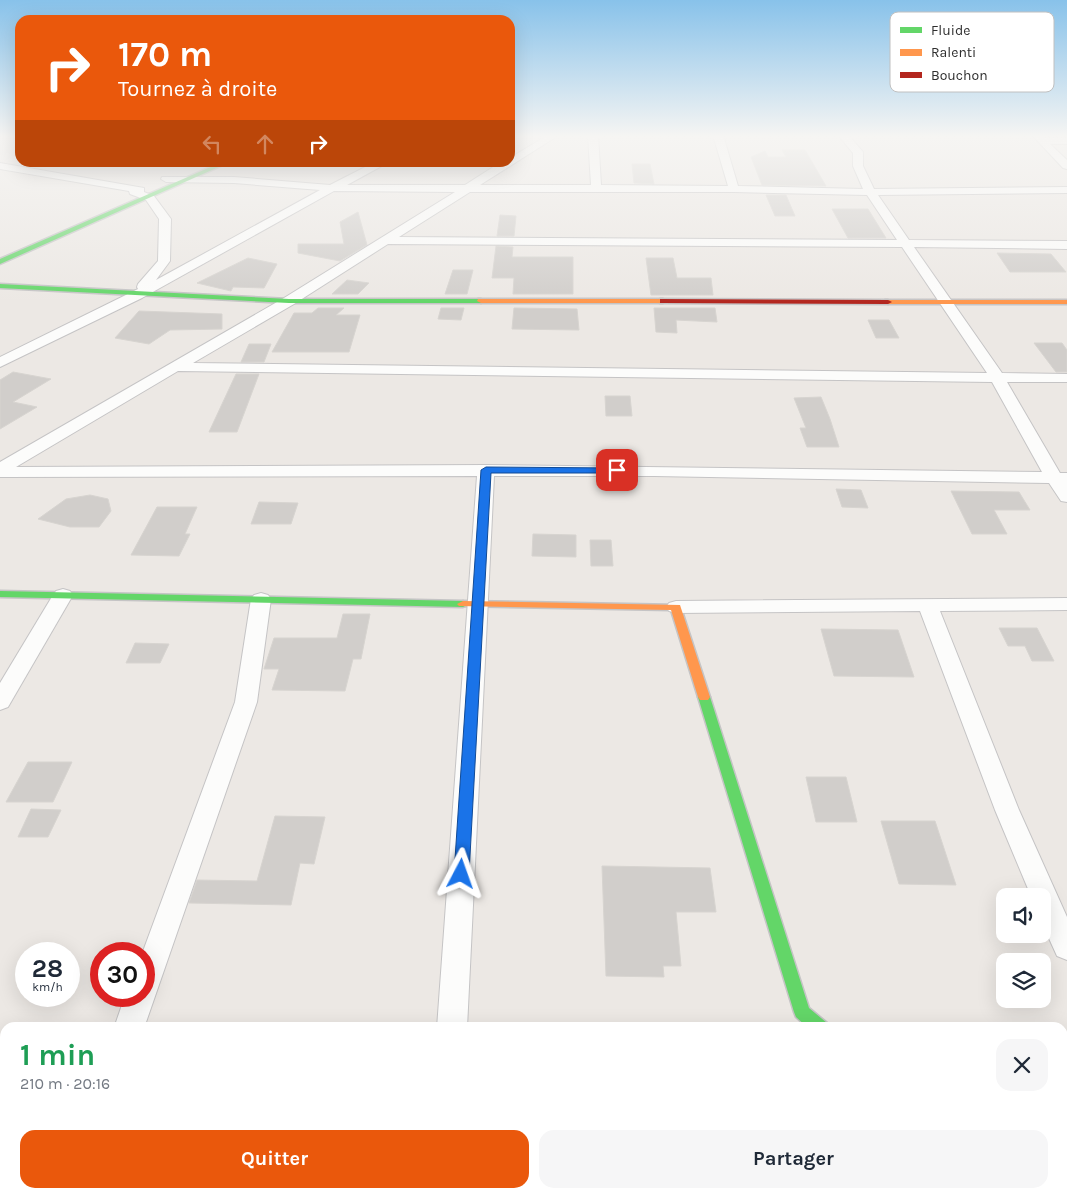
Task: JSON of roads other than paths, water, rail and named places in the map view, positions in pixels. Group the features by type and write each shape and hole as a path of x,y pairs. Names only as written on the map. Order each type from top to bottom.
{"street":[{"path":"130,191 141,193 166,219 164,261 137,294"},
{"path":"0,262 145,191"},
{"path":"0,249 149,191"},
{"path":"0,363 137,294 327,191"},
{"path":"0,470 289,301 462,191"},
{"path":"820,191 978,191"},
{"path":"870,192 997,377 1060,478 1067,497"},
{"path":"387,240 1067,245"},
{"path":"0,286 289,301 1067,302"},
{"path":"175,367 1067,378"},
{"path":"0,470 664,471 1060,478"},
{"path":"452,1022 486,470"},
{"path":"0,594 261,599 479,606 676,607 1067,604"},
{"path":"0,702 63,595"},
{"path":"155,955 246,702 261,599"},
{"path":"928,606 1007,810 1067,948"},
{"path":"676,607 802,1012 814,1022"},
{"path":"131,1022 136,1007"}]}
